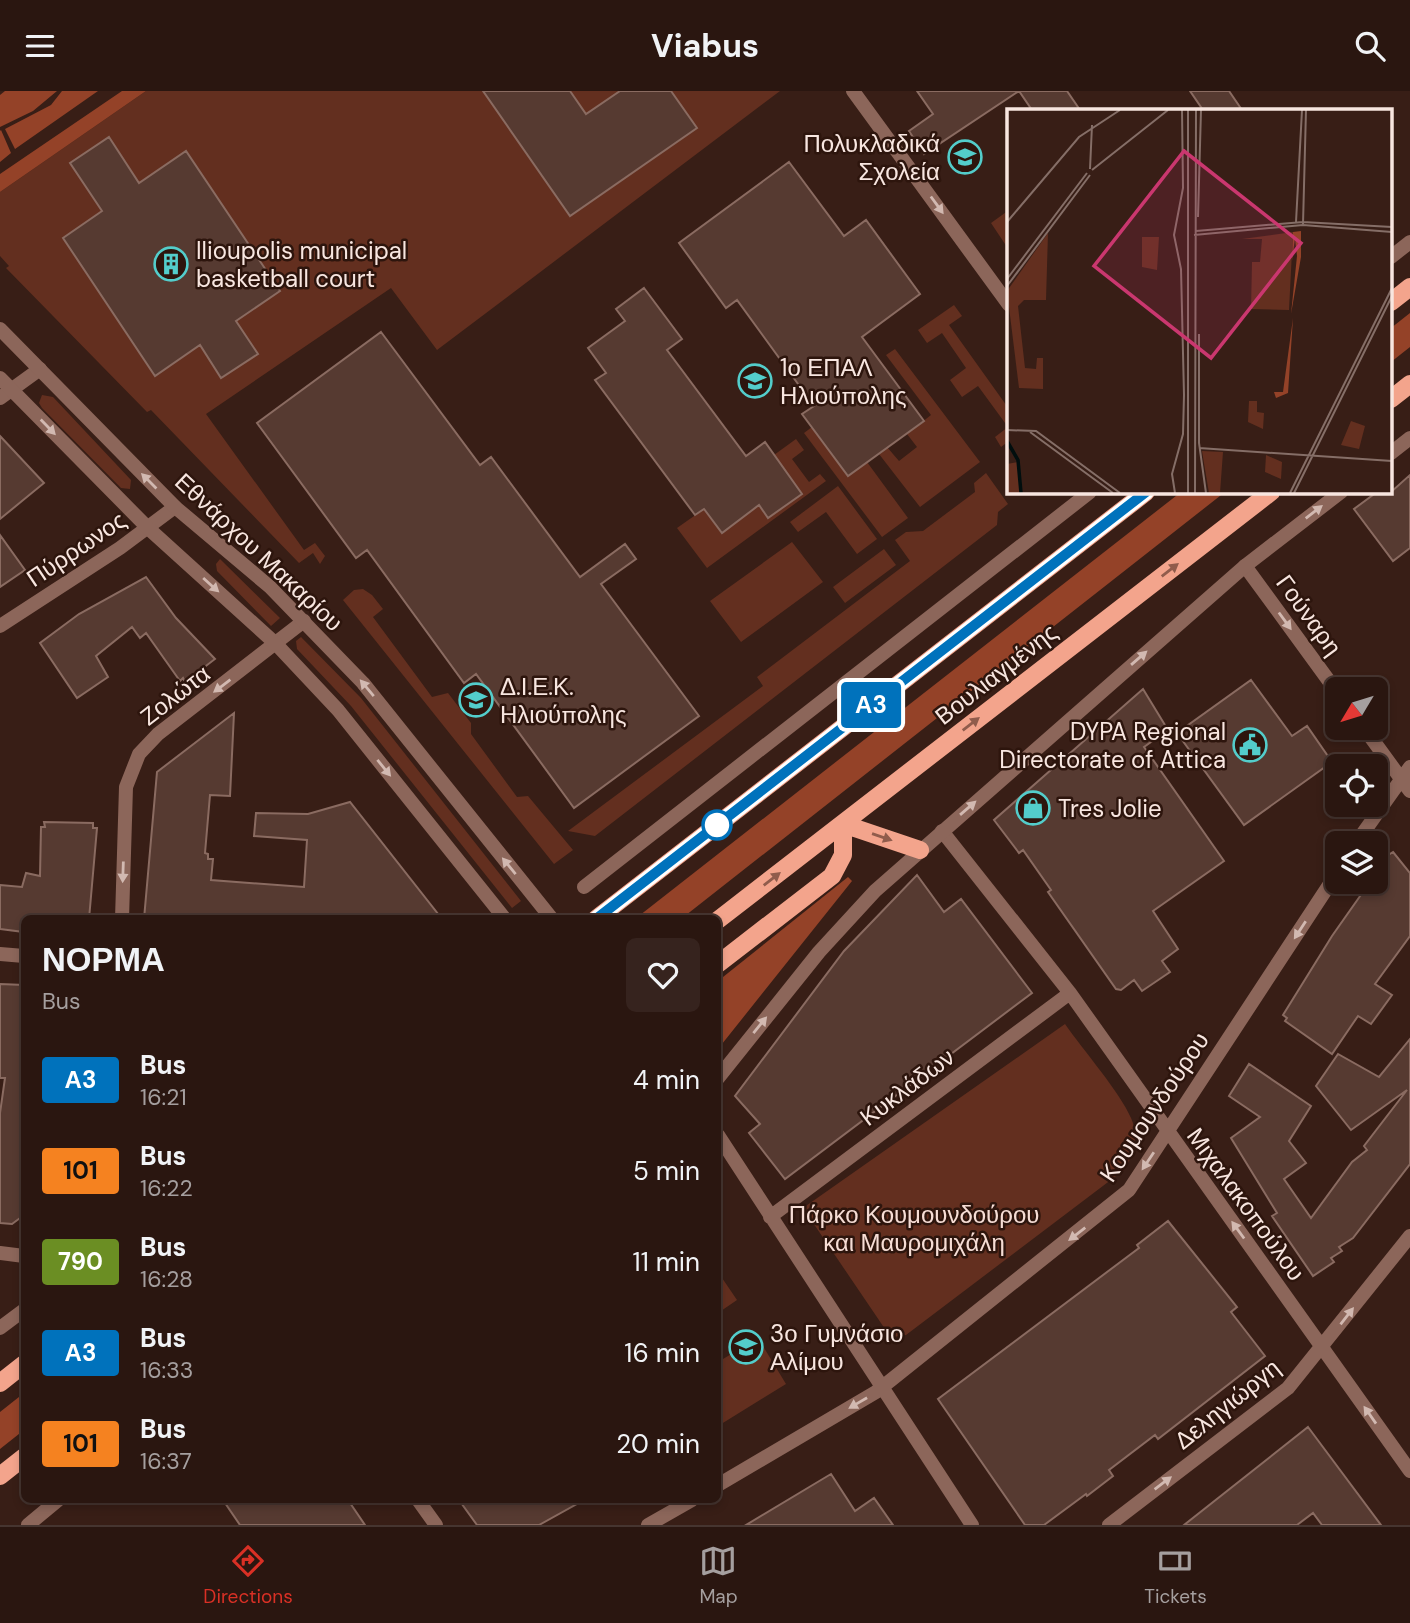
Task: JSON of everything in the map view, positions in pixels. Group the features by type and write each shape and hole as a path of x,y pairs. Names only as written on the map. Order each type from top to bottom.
{"main road":[{"path":"1392,301 1410,287"},
{"path":"1392,398 1410,384"},
{"path":"601,915 1145,493"},
{"name":"Βουλιαγμένης","path":"721,918 1270,493"},
{"path":"721,962 832,876 843,855 843,824 920,851"},
{"path":"0,1383 21,1366"},
{"path":"0,1476 21,1459"}],"street":[{"path":"853,91 1007,302"},
{"path":"1392,256 1410,242"},
{"name":"Εθνάρχου Μακαρίου","path":"0,329 175,507 270,587 363,683 549,915"},
{"path":"6,394 40,369"},
{"path":"0,378 6,394 276,644 338,710 502,915"},
{"path":"1392,452 1410,438"},
{"path":"584,887 1089,493"},
{"path":"721,1074 847,920 920,851 1244,566 1339,493"},
{"name":"Πύρρωνος","path":"0,626 148,528 175,507"},
{"name":"Γούναρη","path":"1244,566 1326,677"},
{"name":"Ζολώτα","path":"122,915 126,787 139,754 158,734 304,621"},
{"path":"1375,740 1405,772 1410,791"},
{"path":"1364,831 1405,772"},
{"name":"Μιχαλακοπούλου","path":"942,831 1070,993 1410,1471"},
{"name":"Κουμουνδούρου","path":"721,1483 883,1388 1129,1190 1325,891"},
{"path":"0,954 21,956"},
{"name":"Κυκλάδων","path":"770,1217 1070,993"},
{"path":"721,1140 972,1525"},
{"name":"Δεληγιώργη","path":"1109,1525 1288,1388 1323,1348 1410,1236"},
{"path":"0,1253 21,1256"},
{"path":"0,1328 21,1312"},
{"path":"28,1525 54,1503"},
{"path":"420,1503 436,1525"},
{"path":"648,1525 687,1503"}],"green space":[{"path":"146,91 780,91 437,350 391,288 206,414 304,550 315,543 325,556 320,564 313,553 299,563 151,410 147,412 6,268 9,266 0,256 0,192"},
{"path":"1007,211 1007,247 991,223"},
{"path":"954,305 962,316 949,325 1007,406 1007,426 978,386 962,397 950,380 966,368 942,333 927,343 918,330"},
{"path":"895,349 980,462 920,507 879,454 887,447 899,461 917,447 907,434 931,415 886,355"},
{"path":"42,395 53,397 131,480 130,489 121,488 42,408 39,403"},
{"path":"812,427 848,476 867,462 908,518 882,537 804,433"},
{"path":"1007,428 1007,442 1001,447 995,437"},
{"path":"796,439 804,450 792,459 809,482 820,474 826,481 707,568 677,528 704,509 722,532 759,505 769,518 802,494 774,455"},
{"path":"986,473 1008,504 998,512 997,525 595,836 568,831 763,686 757,677 910,561 895,540 906,532 923,531 975,492 974,483"},
{"path":"838,486 877,539 857,554 826,512 798,532 790,522"},
{"path":"792,542 823,582 741,642 710,601"},
{"path":"884,549 896,565 845,603 833,587"},
{"path":"220,559 280,618 271,626 217,571 216,564"},
{"path":"363,589 372,595 383,609 373,617 432,697 448,693 471,723 471,734 517,797 528,796 573,850 554,864 343,600 354,590"},
{"path":"301,637 361,698 521,901 512,908 351,706 297,649 296,641"},
{"name":"Πάρκο Κουμουνδούρου και Μαυρομιχάλη","path":"1065,1024 1110,1084 1131,1118 1135,1138 1128,1164 1124,1170 906,1335 893,1337 803,1208"},
{"path":"721,1276 737,1300 721,1311"},
{"path":"758,1338 786,1384 721,1424 721,1360"}],"shaded area":[{"path":"5,91 57,91 33,111 0,127 0,95"},
{"path":"62,91 98,91 15,149 5,129 51,105"},
{"path":"122,91 146,91 0,192 0,174"},
{"path":"0,131 11,153 0,162"},
{"path":"1410,313 1410,347 1392,361 1392,327"},
{"path":"1180,493 1224,493 686,915 640,915"},
{"path":"848,877 852,881 721,1045 721,979"},
{"path":"21,1395 21,1432 0,1449 0,1412"}],"building":[{"path":"483,91 570,91 586,114 620,91 671,91 697,128 570,216"},
{"path":"917,91 1019,91 924,154 909,131 933,114"},
{"path":"1019,91 1067,91 1079,109 1031,109"},
{"path":"1190,91 1229,91 1241,109 1202,109"},
{"name":"Ilioupolis municipal basketball court","path":"109,137 139,183 186,151 280,291 236,321 258,354 221,378 200,345 155,376 63,238 102,211 70,163"},
{"path":"789,162 844,236 866,220 920,294 862,337 924,421 848,476 802,414 814,406 737,300 726,308 679,243"},
{"path":"644,288 682,339 667,350 746,456 765,442 802,494 768,518 759,505 722,533 704,509 695,515 595,380 606,373 588,348 625,321 616,309"},
{"path":"381,332 480,465 491,457 580,577 625,544 636,559 601,584 699,716 574,808 476,674 464,683 367,550 356,558 257,423"},
{"path":"0,436 44,483 0,519"},
{"path":"1410,475 1410,548 1393,561 1354,509 1376,493 1392,491"},
{"path":"0,535 25,570 0,587"},
{"path":"146,577 176,618 215,659 185,682 183,678 180,681 146,633 140,638 132,627 96,656 108,677 77,698 40,643 79,614"},
{"path":"1251,680 1292,736 1307,726 1326,754 1325,767 1244,825 1177,733"},
{"path":"1143,689 1168,730 1144,747 1224,861 1153,911 1178,949 1162,961 1170,972 1142,991 1134,980 1121,990 1116,989 1048,892 1051,890 1023,850 1019,853 994,820"},
{"path":"234,713 230,796 210,795 205,853 208,854 208,859 213,859 211,880 304,887 307,840 254,836 256,813 308,814 350,802 439,915 144,915 157,772"},
{"path":"44,822 93,823 93,828 97,828 89,915 21,915 21,932 0,929 0,885 22,887 26,873 40,876 41,827 45,827"},
{"path":"1393,852 1410,873 1410,936 1375,984 1392,995 1371,1024 1358,1016 1332,1054 1285,1021 1287,1018 1283,1015 1362,894 1388,894 1388,855"},
{"path":"917,875 944,912 961,899 1032,993 785,1179 749,1133 760,1124 735,1096 844,951"},
{"path":"0,984 21,985 21,1217 12,1224 0,1223 0,1113 5,1078 0,1078"},
{"path":"1410,1039 1410,1164 1353,1238 1339,1247 1342,1251 1331,1258 1334,1262 1313,1276 1272,1216 1277,1213 1231,1138 1260,1117 1229,1096 1249,1064 1311,1106 1289,1141 1306,1163 1284,1179 1311,1218 1352,1162 1367,1150 1364,1146 1407,1090 1351,1130 1316,1086 1338,1054 1379,1077"},
{"path":"1168,1221 1237,1307 1231,1312 1265,1356 1158,1439 1155,1435 1109,1470 1113,1476 1087,1496 1086,1494 1044,1525 1025,1525 938,1399 1139,1248 1137,1245"},
{"path":"1308,1427 1381,1525 1322,1525 1313,1513 1297,1525 1184,1525"},
{"path":"831,1474 855,1511 874,1498 893,1525 746,1525"},
{"path":"225,1503 350,1503 365,1525 240,1525"},
{"path":"461,1503 579,1503 539,1525 477,1525"}],"bus line":[{"name":"Α3","path":"601,915 1145,493"}],"place":[{"name":"Πολυκλαδικά Σχολεία","path":"965,157"},
{"name":"Ilioupolis municipal basketball court","path":"171,264"},
{"name":"1ο ΕΠΑΛ Ηλιούπολης","path":"755,381"},
{"name":"Δ.Ι.Ε.Κ. Ηλιούπολης","path":"476,700"},
{"name":"DYPA Regional Directorate of Attica","path":"1250,745"},
{"name":"Tres Jolie","path":"1033,808"},
{"name":"3ο Γυμνάσιο Αλίμου","path":"746,1347"}]}
